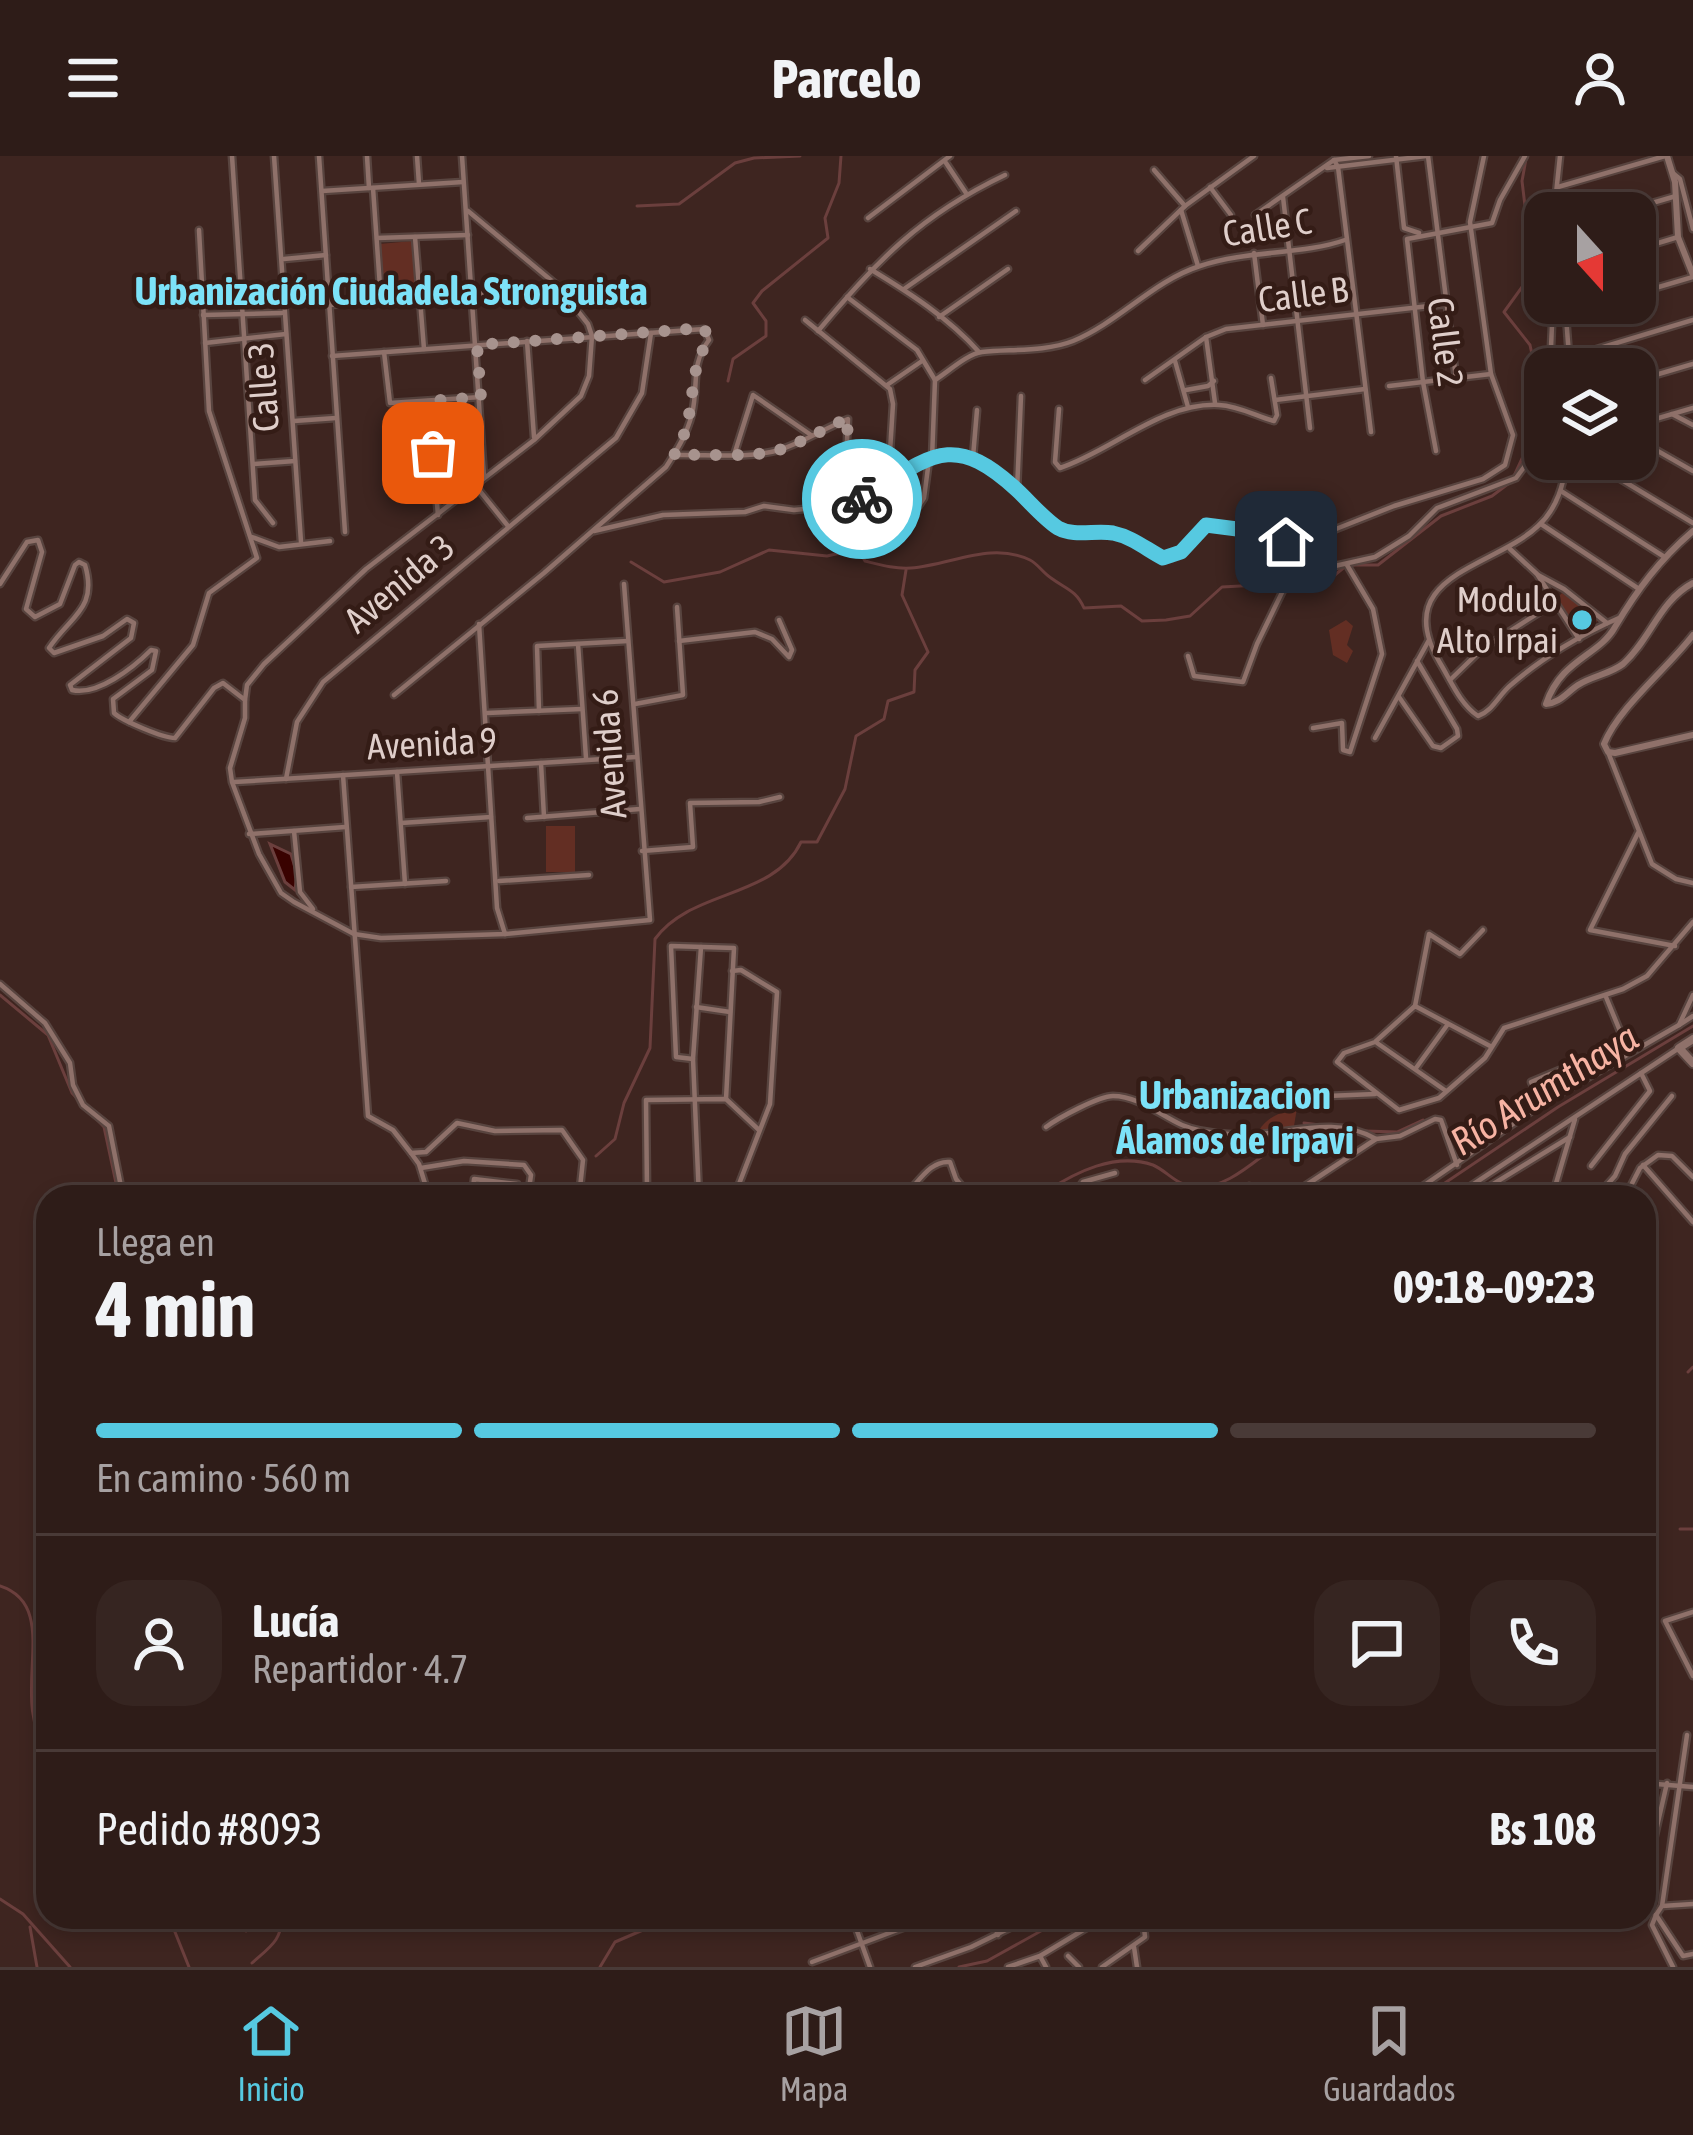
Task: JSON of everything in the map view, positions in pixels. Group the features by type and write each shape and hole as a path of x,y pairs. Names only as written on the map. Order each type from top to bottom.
{"main road":[{"path":"1693,1040 1678,1048 1693,1063"}],"street":[{"path":"232,156 255,500 273,523"},
{"name":"Calle 3","path":"274,156 301,542"},
{"path":"319,156 345,532"},
{"path":"367,156 381,301"},
{"path":"418,156 419,184"},
{"path":"462,156 484,477"},
{"path":"1138,251 1183,208 1254,156"},
{"path":"1320,156 1324,169"},
{"path":"1255,215 1334,160 1427,156 1456,378"},
{"path":"1187,656 1194,676 1243,682 1290,576 1380,555 1409,536 1447,498 1492,476 1509,456 1510,424 1491,374 1470,210 1484,156"},
{"path":"1400,158 1404,228 1425,233 1495,221 1500,200 1525,156"},
{"path":"1557,192 1560,156"},
{"path":"1558,187 1666,156 1674,174 1678,237 1693,276 1656,287"},
{"path":"868,218 947,158 966,193"},
{"path":"1324,169 1371,159"},
{"path":"1334,160 1370,432"},
{"path":"1154,170 1183,208 1198,266"},
{"path":"1674,174 1680,179 1693,229"},
{"path":"818,331 870,268 966,193 1005,175"},
{"path":"322,190 463,182"},
{"path":"1210,187 1231,215"},
{"path":"1656,202 1676,196"},
{"path":"1283,197 1310,428"},
{"path":"468,211 558,286 588,324 592,335 589,376 581,396 534,440 366,569 328,609 275,653 247,685 244,718 230,768 249,834 281,893 354,934 380,938 505,934 498,919 479,623"},
{"path":"904,289 1016,211"},
{"path":"129,722 193,645 209,593 257,558 209,411 199,230"},
{"name":"Calle 2","path":"1425,233 1406,238 1436,451"},
{"path":"376,238 468,235"},
{"path":"415,237 424,349"},
{"path":"1656,244 1678,237"},
{"name":"Calle C","path":"979,352 998,354 1072,341 1164,282 1198,266 1345,240"},
{"path":"1254,253 1263,325"},
{"path":"281,259 326,255"},
{"path":"870,268 904,289 979,352 935,380"},
{"path":"939,317 1008,269"},
{"path":"472,294 558,286"},
{"path":"847,297 917,350 935,380 924,498 902,531"},
{"path":"328,304 420,299"},
{"name":"Calle B","path":"1144,380 1226,329 1447,304"},
{"path":"203,315 284,313"},
{"path":"806,320 887,385 893,404 888,483"},
{"path":"1602,348 1693,320"},
{"path":"332,356 592,335 704,328 708,332 709,340 697,356 692,413 674,455 648,484 394,695"},
{"name":"Avenida 3","path":"286,779 296,722 323,682 616,438 642,393 651,333"},
{"path":"205,344 286,334"},
{"path":"1206,338 1216,405"},
{"path":"527,341 534,440"},
{"path":"384,352 390,403 481,397"},
{"path":"887,385 923,360"},
{"path":"1175,361 1189,410"},
{"path":"1656,375 1693,364"},
{"path":"1389,386 1491,374"},
{"path":"1059,409 1055,462 1060,468 1089,458 1172,413 1216,405 1272,421 1277,417 1271,378"},
{"path":"1184,391 1214,380"},
{"path":"1274,400 1365,389"},
{"path":"735,452 753,394 812,435"},
{"path":"1017,491 1021,396"},
{"path":"428,401 438,515"},
{"path":"1656,418 1693,408"},
{"path":"973,457 977,410"},
{"path":"1672,414 1693,425"},
{"path":"292,421 336,418"},
{"path":"674,455 777,451 821,435 843,419 849,421 844,505"},
{"path":"1656,450 1693,471"},
{"path":"593,531 664,515 746,512 779,505 794,510 844,505 950,454 973,457 1061,530 1125,536 1163,558 1181,552 1206,525 1298,544 1394,506 1447,498 1524,469"},
{"path":"254,464 295,461"},
{"path":"1563,480 1541,524 1444,583 1427,613 1429,640 1473,714 1483,715 1513,683 1618,617"},
{"path":"1620,480 1693,527 1664,556 1607,636 1573,662 1546,704 1556,704 1573,688 1624,663 1667,600 1693,583"},
{"path":"475,485 508,526"},
{"path":"1561,491 1664,556"},
{"path":"1541,524 1639,589"},
{"path":"252,537 279,547 330,541"},
{"path":"0,584 27,542 38,540 42,552 26,609 34,617 60,604 75,565 85,565 88,599 84,610 49,648 54,653 103,636 127,619 134,623 131,638 70,685 83,692 132,669 151,650 156,651 152,670 113,700 114,713 129,722 176,739 214,688 223,683 245,700"},
{"path":"1508,547 1537,574 1607,623"},
{"path":"1313,728 1342,722 1343,750 1350,752 1382,661 1372,609 1347,565"},
{"path":"1537,574 1580,639"},
{"name":"Avenida 6","path":"505,934 650,920 624,584"},
{"path":"1450,680 1482,649 1564,589"},
{"path":"633,704 683,695 676,607"},
{"path":"679,641 755,632 772,639 789,657 792,650 779,620"},
{"path":"1693,635 1604,741 1652,864 1693,883"},
{"path":"1375,738 1429,640"},
{"path":"539,711 537,646 628,641"},
{"path":"578,644 586,760"},
{"path":"1399,697 1433,746 1444,747 1458,736 1417,662"},
{"path":"487,713 582,709"},
{"path":"1608,752 1693,735"},
{"name":"Avenida 9","path":"232,782 636,757"},
{"path":"542,763 544,819"},
{"path":"398,772 405,884"},
{"path":"343,775 366,1112 374,1123 393,1130 421,1168 426,1185"},
{"path":"642,851 693,847 691,803 780,797"},
{"path":"527,818 640,809"},
{"path":"401,823 493,816"},
{"path":"249,834 347,827"},
{"path":"294,832 302,900 322,917"},
{"path":"1638,833 1590,930 1675,946"},
{"path":"496,881 589,875"},
{"path":"351,886 446,881"},
{"path":"1484,930 1460,954 1429,934 1414,1006 1375,1042 1344,1053 1337,1062 1399,1110 1438,1098 1477,1066 1504,1028 1647,976 1693,922"},
{"path":"692,1059 676,1057 671,946 734,948 726,1100"},
{"path":"698,1185 692,1059 701,947"},
{"path":"732,971 741,970 778,992 770,1104 738,1185"},
{"path":"0,984 45,1023 70,1064 83,1105 109,1126 121,1185"},
{"path":"1679,1025 1693,994"},
{"path":"1605,995 1629,1053"},
{"path":"1414,1006 1490,1046"},
{"path":"696,1007 730,1012"},
{"path":"1426,1185 1541,1104 1693,1016"},
{"path":"1416,1068 1448,1024"},
{"path":"1375,1042 1446,1090"},
{"path":"1541,1104 1531,1082 1624,1043"},
{"path":"1473,1185 1678,1048"},
{"path":"1591,1166 1650,1091 1640,1073"},
{"path":"1328,1096 1376,1094"},
{"path":"1046,1127 1109,1096 1136,1101 1192,1128 1223,1134 1263,1136 1314,1126 1395,1138 1438,1118 1457,1165"},
{"path":"1607,1185 1624,1154 1672,1096"},
{"path":"647,1185 646,1100 726,1100 759,1130"},
{"path":"1556,1185 1575,1120"},
{"path":"411,1153 426,1152 457,1123 495,1131 555,1128 570,1138 583,1160 580,1185"},
{"path":"1492,1185 1570,1137"},
{"path":"1306,1185 1376,1138"},
{"path":"1632,1185 1643,1165 1666,1154 1693,1177"},
{"path":"915,1185 944,1160 950,1162 962,1185"},
{"path":"421,1168 464,1161 524,1165 531,1175 530,1185"},
{"path":"1643,1165 1693,1222"},
{"path":"1080,1185 1114,1173"},
{"path":"473,1185 474,1179 518,1185"},
{"path":"1693,1612 1665,1621 1693,1676"},
{"path":"1687,1735 1662,1906 1656,1915 1683,1956 1693,1954"},
{"path":"1656,1784 1693,1787"},
{"path":"1656,1831 1667,1784"},
{"path":"1662,1906 1693,1904"},
{"path":"856,1929 870,1967"},
{"path":"812,1962 901,1929"},
{"path":"996,1929 998,1935"},
{"path":"915,1967 1009,1929"},
{"path":"1008,1967 1040,1956 1085,1929"},
{"path":"1102,1967 1137,1942 1145,1929"},
{"path":"1654,1929 1673,1967"},
{"path":"1137,1942 1133,1949 1138,1967"},
{"path":"1040,1956 1046,1967"},
{"path":"1068,1956 1078,1967"}],"shaded area":[{"path":"412,241 416,296 384,299 379,244"},
{"path":"1562,593 1599,620 1579,633 1556,599"},
{"path":"1346,620 1353,626 1347,645 1353,651 1347,663 1333,655 1329,630"},
{"path":"546,826 575,826 575,872 546,872"},
{"path":"270,844 291,854 297,874 295,890 285,882"},
{"path":"1297,1108 1294,1126 1261,1152 1251,1152 1266,1122"}],"waterway":[{"path":"637,206 679,204 735,163 800,156"},
{"path":"728,381 733,359 766,336 766,321 753,303 828,238 825,218 839,183 841,156"},
{"path":"1514,476 1541,397 1530,345 1504,312 1532,264 1522,181 1526,159"},
{"path":"631,562 664,582 720,572 769,550 827,556 858,549 865,561 905,568 1001,553 1033,562 1074,593 1084,608 1121,606 1142,621 1166,620 1190,616 1222,587 1279,584 1304,574 1306,586 1330,579 1347,565 1378,565 1441,516 1492,496 1508,484"},
{"path":"596,1156 615,1139 624,1103 650,1048 655,939 689,911 772,874 801,842 817,842 845,789 856,736 884,719 888,701 914,692 915,670 928,652 902,595 906,570"},
{"path":"0,995 48,1035 72,1093 104,1127 116,1185"},
{"name":"Río Arumthaya","path":"1442,1185 1558,1107 1693,1026"},
{"path":"1365,1131 1397,1132 1423,1120"},
{"path":"1304,1123 1320,1125"},
{"path":"1215,1185 1269,1151"},
{"path":"1058,1185 1083,1171 1124,1161 1153,1165 1186,1185"},
{"path":"1688,1372 1693,1367"},
{"path":"1680,1529 1693,1529"},
{"path":"0,1586 19,1597 29,1613 36,1724"},
{"path":"0,1899 36,1929"},
{"path":"30,1927 37,1967"},
{"path":"36,1929 70,1967"},
{"path":"174,1929 189,1967"},
{"path":"252,1963 280,1929"},
{"path":"600,1967 615,1942 645,1929"},
{"path":"959,1967 987,1961 1044,1929"}],"way so far":[{"path":"433,453 428,401 481,397 477,345 704,328 709,340 697,356 692,413 674,455 777,451 821,435 848,418 844,505 862,499"}],"place":[{"name":"Modulo Alto Irpai","path":"1582,620"}],"district":[{"name":"Urbanización Ciudadela Stronguista","path":"391,291"},
{"name":"Urbanizacion Álamos de Irpavi","path":"1235,1118"}],"route":[{"path":"862,499 939,455 964,454 983,462 1061,530 1125,536 1163,558 1181,552 1206,525 1286,542"}]}
